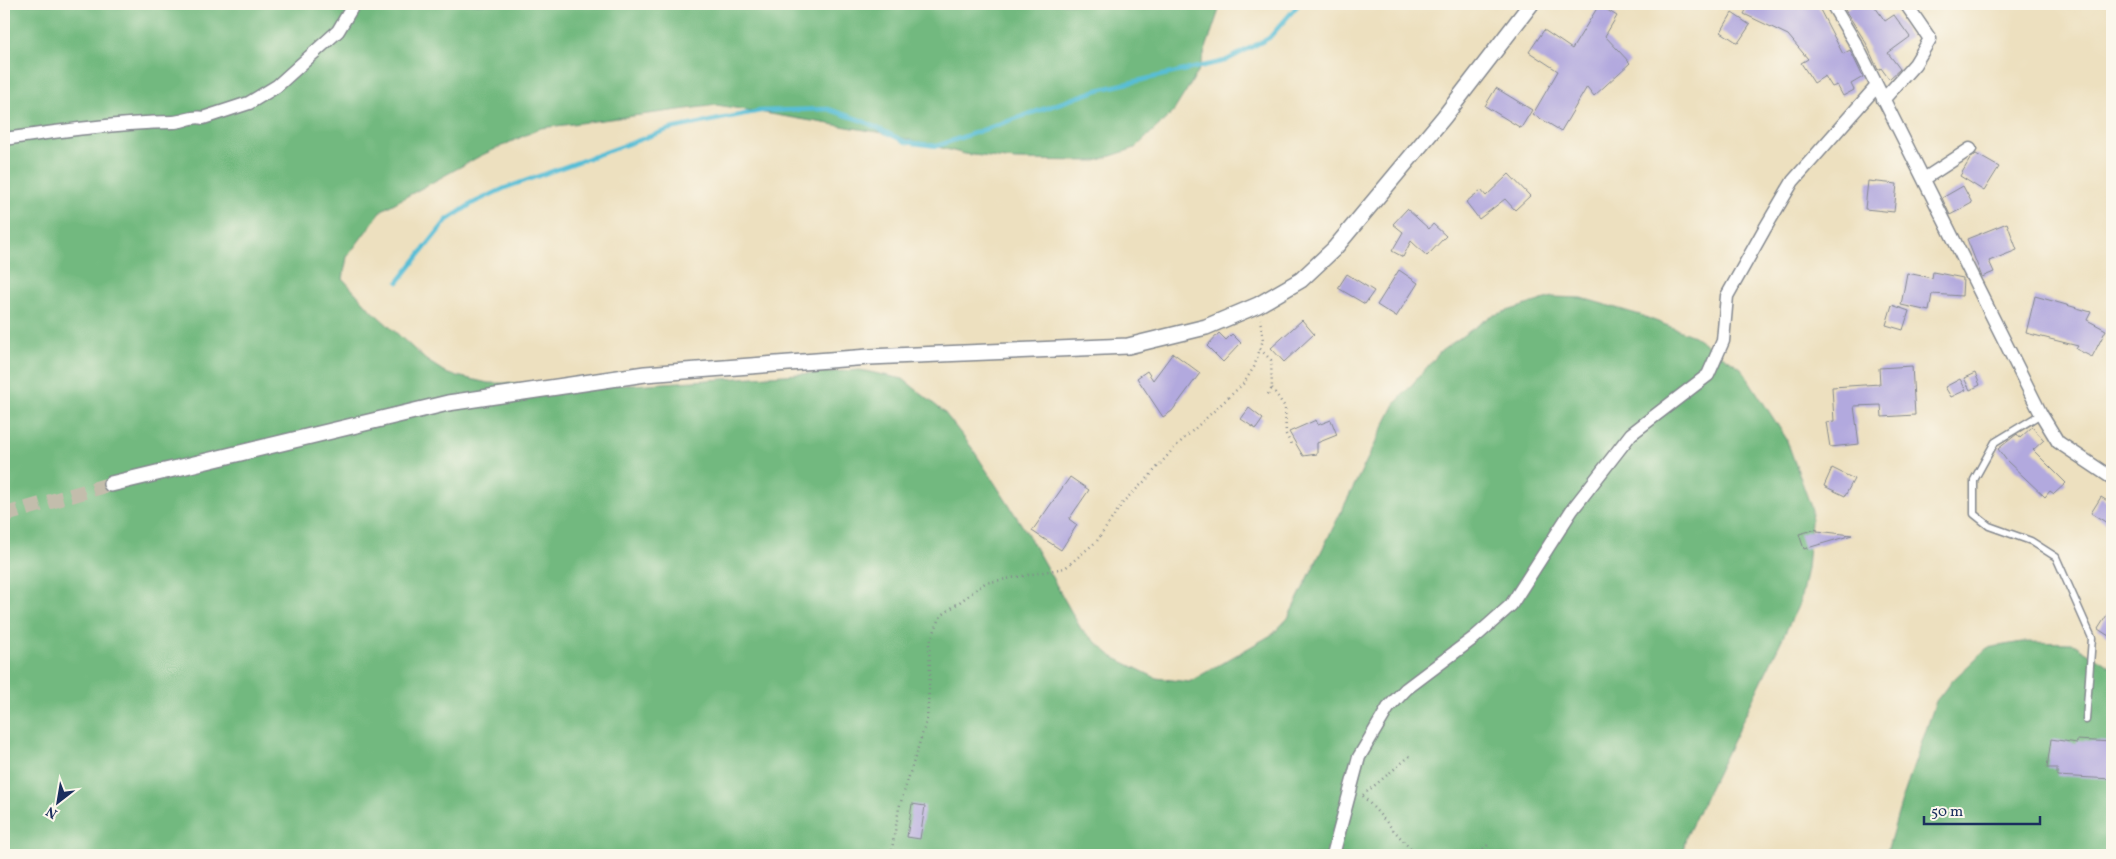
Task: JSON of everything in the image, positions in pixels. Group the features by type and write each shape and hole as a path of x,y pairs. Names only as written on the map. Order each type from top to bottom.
{"street":[{"path":"4,139 68,130 203,118 249,103 277,86 338,31 354,4"},
{"path":"111,484 448,404 645,374 869,357 1128,346 1206,327 1258,305 1301,280 1334,249 1444,116 1531,4"},
{"path":"1832,4 1857,46 2040,414 2058,442 2112,478"},
{"path":"1883,100 1915,64 1930,39 1906,4"},
{"path":"1333,855 1358,758 1388,708 1406,689 1475,637 1511,605 1572,510 1631,434 1708,374 1723,342 1727,296 1764,230 1793,181 1876,87"},
{"path":"1924,179 1970,149"}],"lane":[{"path":"2040,414 1995,442 1974,480 1974,514 1989,526 2031,541 2056,558 2092,638 2086,720"}],"path":[{"path":"890,855 899,808 927,719 930,674 929,644 941,616 985,583 1065,568 1097,541 1124,501 1147,479 1174,448 1244,383 1254,367 1263,340 1258,305"},
{"path":"1260,349 1271,360 1272,388 1285,407 1286,434 1292,446"},
{"path":"1267,396 1272,388"},
{"path":"1362,796 1410,756"},
{"path":"1349,795 1362,796 1416,855"},
{"path":"1475,855 1488,845"}],"green space":[{"path":"4,4 1221,4 1198,72 1173,112 1135,148 1096,161 1015,160 965,154 883,133 717,105 541,128 480,156 382,210 347,257 343,279 369,308 426,360 448,374 488,383 633,385 860,370 903,379 944,412 972,448 1027,533 1081,629 1113,657 1156,678 1189,682 1273,634 1288,618 1395,404 1441,351 1491,316 1552,297 1582,298 1640,315 1694,336 1741,368 1786,438 1812,510 1807,568 1800,602 1686,837 1682,855 4,855"},
{"path":"2022,642 2072,643 2112,668 2112,855 1886,855 1902,800 1936,701 1951,682 1987,648"}],"building":[{"path":"1749,4 1817,4 1843,54 1850,50 1863,77 1851,84 1854,90 1843,96 1837,85 1832,87 1825,76 1814,83 1801,63 1808,59 1788,35 1744,14"},
{"path":"1853,4 1873,4 1885,21 1894,15 1910,37 1888,53 1900,69 1889,79 1881,68 1878,70 1866,43 1845,10"},
{"path":"1599,5 1617,16 1605,36 1630,63 1594,96 1587,87 1561,131 1533,114 1558,71 1529,52 1544,30 1572,49"},
{"path":"1732,13 1750,25 1738,43 1721,32"},
{"path":"1496,88 1532,110 1521,128 1485,106"},
{"path":"1976,154 1999,167 1984,191 1960,176 1970,159"},
{"path":"1509,174 1530,196 1515,210 1505,199 1479,219 1466,202 1481,190 1486,196"},
{"path":"1868,181 1897,184 1894,212 1865,209"},
{"path":"1963,186 1972,203 1950,215 1942,198"},
{"path":"1407,209 1429,229 1433,224 1446,236 1427,256 1411,241 1403,257 1392,251 1403,232 1393,224"},
{"path":"2007,223 2017,250 1989,261 1994,272 1982,277 1967,239"},
{"path":"1399,270 1418,283 1396,317 1377,305"},
{"path":"1933,272 1963,278 1962,296 1932,294 1929,311 1901,305 1907,273 1932,278"},
{"path":"1347,274 1374,291 1365,304 1338,288"},
{"path":"2035,296 2091,312 2087,320 2106,330 2092,357 2076,349 2078,346 2026,333"},
{"path":"1892,305 1909,311 1903,330 1886,325"},
{"path":"1302,320 1314,334 1284,362 1271,348"},
{"path":"1219,333 1226,340 1232,334 1241,343 1223,362 1207,346"},
{"path":"1173,353 1200,373 1172,411 1163,417 1137,378 1147,371 1153,380"},
{"path":"1912,366 1915,415 1882,417 1881,405 1854,406 1859,444 1830,447 1826,422 1834,421 1832,387 1880,384 1879,368"},
{"path":"1975,373 1980,385 1970,390 1964,378"},
{"path":"1960,379 1966,390 1951,397 1945,387"},
{"path":"1249,408 1263,419 1256,429 1241,419"},
{"path":"1316,420 1318,425 1331,420 1337,435 1317,443 1317,454 1303,456 1289,432"},
{"path":"2032,427 2044,440 2033,450 2066,483 2054,494 2050,491 2045,497 2007,461 1998,449 2017,434 2020,438"},
{"path":"1832,468 1854,479 1845,496 1824,486"},
{"path":"1070,477 1089,490 1069,519 1077,525 1061,550 1032,531"},
{"path":"2101,497 2112,504 2112,526 2091,513"},
{"path":"1817,529 1817,531 1852,535 1804,549 1799,534"},
{"path":"2112,607 2112,638 2098,629"},
{"path":"2051,739 2077,743 2077,740 2112,742 2112,779 2057,776 2057,768 2047,768"},
{"path":"912,804 925,806 920,839 907,837"}],"waterway":[{"path":"398,282 447,220 473,203 505,188 670,129 760,111 828,109 863,121 906,142 937,146 1098,90 1225,61 1269,38 1299,4"}],"tunnel":[{"path":"4,515 111,484"}]}
